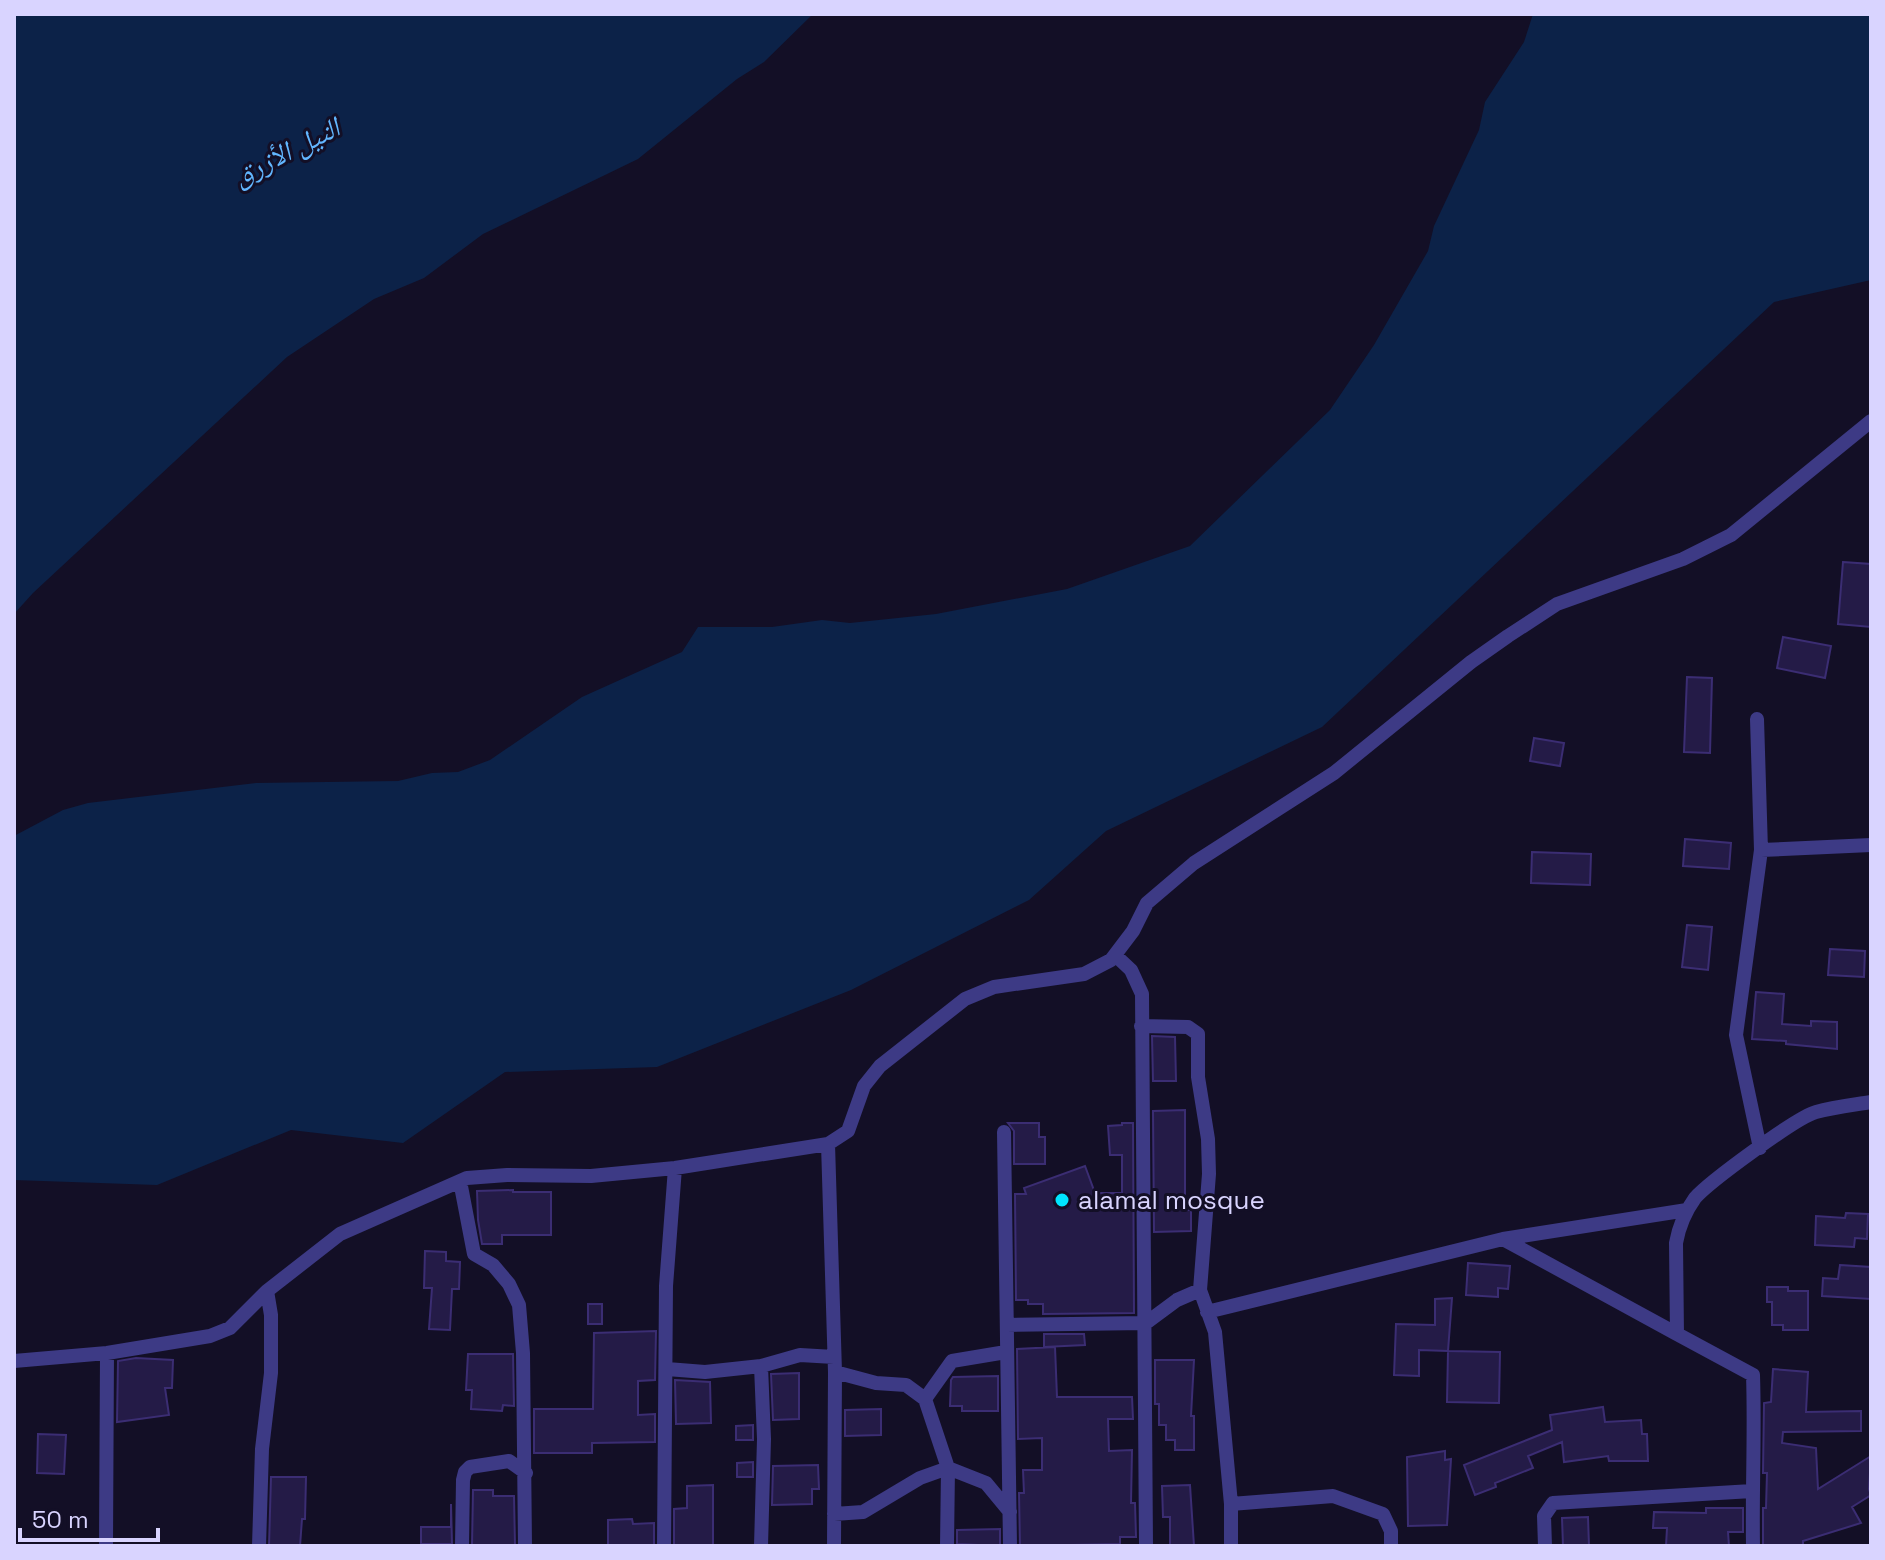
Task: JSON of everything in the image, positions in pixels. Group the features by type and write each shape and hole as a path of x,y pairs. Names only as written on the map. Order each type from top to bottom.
{"street":[{"path":"14,1361 107,1353 210,1336 230,1328 267,1291 340,1234 460,1181 507,1175 591,1176 675,1168 828,1144 848,1131 864,1086 880,1066 965,999 994,987 1084,974 1111,960 1133,931 1147,903 1194,863 1334,773 1471,662 1557,604 1683,559 1731,535 1871,421"},
{"path":"1757,719 1761,850 1736,1035 1760,1148"},
{"path":"1761,850 1871,845"},
{"path":"1115,955 1131,970 1142,994 1146,1546"},
{"path":"1141,1026 1188,1027 1198,1034 1198,1077 1208,1139 1209,1174 1200,1290 1215,1332 1231,1504 1231,1546"},
{"path":"1677,1334 1676,1243 1687,1210 1707,1186 1813,1112 1871,1102"},
{"path":"1004,1132 1010,1546"},
{"path":"828,1144 834,1364 834,1546"},
{"path":"664,1546 666,1286 675,1168"},
{"path":"460,1181 474,1254 493,1265 509,1284 519,1305 526,1473 525,1546"},
{"path":"1207,1312 1503,1239 1687,1210"},
{"path":"1503,1239 1753,1375 1753,1546"},
{"path":"1007,1325 1146,1323 1177,1300 1200,1290"},
{"path":"259,1546 262,1449 271,1373 271,1315 267,1291"},
{"path":"925,1399 952,1361 1006,1352"},
{"path":"106,1546 107,1353"},
{"path":"667,1369 705,1372 761,1366 800,1355 834,1364 876,1383 906,1385 925,1399 948,1468 947,1546"},
{"path":"761,1366 764,1439 761,1546"},
{"path":"462,1546 465,1472 470,1467 509,1461 526,1473"},
{"path":"834,1514 863,1512 920,1478 948,1468 986,1483 1010,1512"},
{"path":"1545,1546 1544,1516 1553,1503 1752,1491"},
{"path":"1231,1504 1333,1496 1383,1514 1391,1531 1391,1546"}],"water":[{"name":"النيل الأزرق","path":"14,14 813,14 764,62 737,79 638,159 483,234 424,278 374,299 287,357 14,614"},
{"path":"1533,14 1871,14 1871,280 1774,302 1322,727 1106,831 1029,900 851,990 657,1067 505,1072 403,1143 291,1130 157,1185 14,1180 14,836 63,810 88,803 256,783 398,781 432,773 458,772 490,760 582,697 682,652 698,627 772,627 822,620 850,623 936,614 1067,589 1190,546 1330,410 1374,345 1428,251 1434,226 1479,130 1485,102 1524,42"}],"building":[{"path":"1843,562 1871,564 1871,627 1838,624"},
{"path":"1783,637 1831,646 1825,678 1777,668"},
{"path":"1687,677 1712,678 1710,753 1684,752"},
{"path":"1534,738 1564,743 1560,766 1530,761"},
{"path":"1685,839 1731,843 1729,869 1683,866"},
{"path":"1532,852 1591,854 1590,885 1531,883"},
{"path":"1687,925 1712,927 1708,970 1682,967"},
{"path":"1830,949 1865,951 1864,977 1828,975"},
{"path":"1756,992 1784,994 1782,1024 1811,1026 1811,1021 1837,1022 1837,1049 1752,1039"},
{"path":"1152,1036 1175,1037 1176,1081 1153,1081"},
{"path":"1185,1110 1185,1210 1191,1210 1191,1231 1154,1232 1153,1111"},
{"path":"1008,1123 1039,1123 1039,1137 1045,1137 1045,1164 1014,1164 1014,1131"},
{"path":"1133,1123 1134,1313 1043,1314 1043,1304 1016,1300 1015,1194 1026,1194 1024,1188 1085,1166 1095,1193 1122,1193 1122,1155 1110,1155 1108,1126"},
{"path":"477,1191 551,1192 551,1235 502,1235 502,1244 482,1244"},
{"path":"1846,1213 1868,1214 1867,1239 1855,1238 1854,1247 1815,1245 1816,1216 1845,1218"},
{"path":"425,1251 446,1252 446,1261 460,1262 459,1289 452,1289 450,1330 429,1329 432,1288 424,1288"},
{"path":"1468,1263 1510,1266 1508,1289 1498,1288 1498,1297 1466,1295"},
{"path":"1840,1265 1871,1267 1871,1299 1822,1296 1823,1278 1838,1279"},
{"path":"1767,1287 1808,1291 1808,1330 1783,1330 1783,1325 1772,1325 1772,1302 1767,1302"},
{"path":"1452,1298 1448,1351 1419,1350 1419,1376 1394,1375 1396,1324 1435,1325 1435,1299"},
{"path":"588,1304 602,1304 602,1324 588,1324"},
{"path":"656,1331 655,1380 638,1381 638,1415 655,1414 655,1442 592,1443 592,1453 534,1453 534,1409 593,1409 594,1333"},
{"path":"1044,1334 1084,1334 1085,1345 1044,1347"},
{"path":"1055,1347 1057,1397 1132,1397 1133,1419 1108,1419 1109,1451 1132,1450 1131,1503 1135,1503 1136,1537 1120,1537 1120,1544 1020,1546 1019,1493 1024,1493 1023,1470 1042,1470 1042,1438 1018,1439 1017,1349"},
{"path":"1448,1351 1500,1352 1499,1403 1447,1402"},
{"path":"468,1354 513,1354 514,1406 503,1405 502,1411 471,1409 472,1390 466,1390"},
{"path":"136,1358 173,1360 172,1388 165,1388 169,1415 117,1422 118,1361"},
{"path":"1155,1360 1194,1360 1191,1416 1194,1416 1194,1450 1175,1450 1175,1440 1166,1440 1166,1425 1159,1425 1159,1404 1155,1404"},
{"path":"1773,1369 1808,1372 1806,1412 1861,1411 1861,1431 1783,1432 1782,1443 1816,1448 1818,1489 1871,1456 1871,1495 1852,1507 1861,1523 1803,1541 1803,1546 1763,1546 1767,1473 1763,1473 1764,1403 1771,1402"},
{"path":"799,1373 799,1419 773,1420 771,1374"},
{"path":"998,1376 998,1411 962,1411 962,1406 950,1406 953,1377"},
{"path":"675,1380 710,1382 711,1423 676,1424"},
{"path":"1603,1407 1605,1422 1641,1420 1642,1434 1647,1434 1648,1461 1609,1461 1608,1456 1564,1462 1562,1442 1528,1456 1533,1468 1495,1483 1496,1487 1475,1495 1464,1465 1552,1430 1550,1415"},
{"path":"881,1409 881,1435 845,1436 845,1410"},
{"path":"753,1425 753,1440 736,1440 736,1426"},
{"path":"38,1434 66,1435 64,1474 37,1473"},
{"path":"1445,1451 1445,1460 1451,1459 1447,1525 1408,1526 1407,1457"},
{"path":"753,1462 753,1477 737,1477 737,1463"},
{"path":"818,1465 819,1489 812,1489 812,1504 772,1505 773,1466"},
{"path":"271,1477 306,1477 305,1519 302,1519 300,1546 269,1546"},
{"path":"713,1485 713,1546 674,1546 674,1509 687,1508 687,1486"},
{"path":"1190,1485 1194,1546 1170,1546 1170,1517 1163,1517 1162,1486"},
{"path":"473,1490 493,1490 493,1496 514,1496 515,1546 472,1546"},
{"path":"451,1504 452,1544 421,1544 421,1527 451,1527"},
{"path":"1706,1508 1743,1508 1743,1532 1728,1532 1729,1546 1666,1546 1667,1528 1653,1528 1654,1512 1706,1513"},
{"path":"1588,1517 1589,1546 1563,1546 1562,1518"},
{"path":"632,1519 633,1524 654,1523 654,1546 608,1546 608,1520"},
{"path":"1000,1529 1000,1546 957,1544 957,1530"}],"place":[{"name":"alamal mosque","path":"1062,1200"}]}
